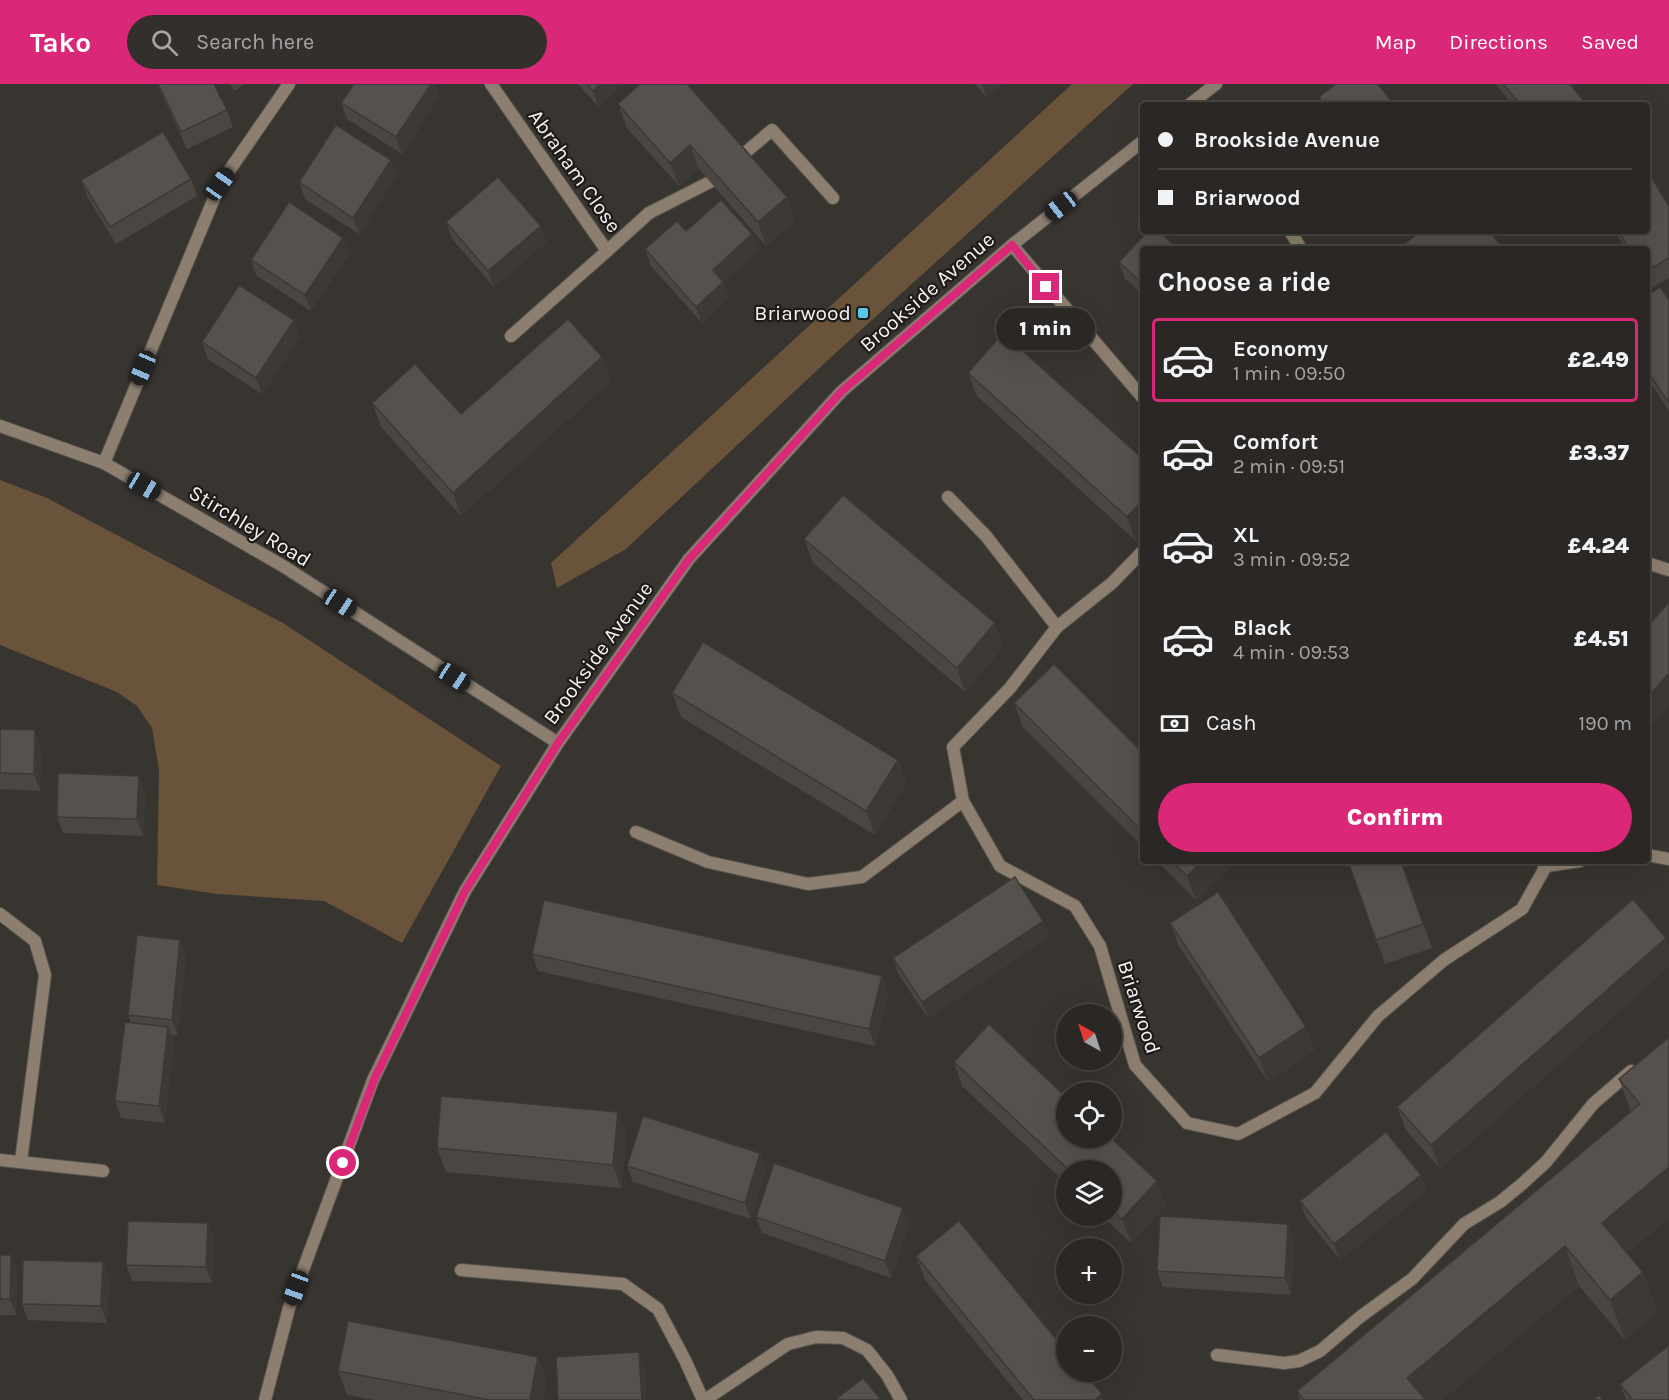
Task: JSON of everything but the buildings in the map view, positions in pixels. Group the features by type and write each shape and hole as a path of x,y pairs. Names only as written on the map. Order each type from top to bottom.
{"street":[{"path":"104,463 220,184 289,84"},
{"name":"Abraham Close","path":"491,84 607,251"},
{"path":"1193,102 1216,84"},
{"path":"740,157 772,130 833,198"},
{"name":"Brookside Avenue","path":"265,1400 289,1308 374,1080 465,891 558,743 689,559 842,391 1012,245 1140,143"},
{"name":"Abraham Close","path":"511,336 649,213 710,182"},
{"path":"1012,245 1140,394"},
{"name":"Stirchley Road","path":"0,426 104,463 283,566 558,743"},
{"path":"948,497 986,536 1057,627"},
{"name":"Briarwood","path":"1140,554 1112,583 1057,627 1010,688 953,747 963,801 1000,866 1075,906 1100,946 1135,1065 1187,1124 1238,1134 1315,1093 1378,1016 1444,960 1522,909 1543,864"},
{"path":"1650,564 1669,570"},
{"path":"636,832 708,862 808,884 862,877 963,801"},
{"path":"1650,856 1669,859"},
{"path":"0,914 35,941 45,975 21,1161"},
{"path":"1217,1355 1284,1364 1299,1361 1320,1352 1360,1317 1412,1279 1464,1224 1500,1202 1522,1184 1546,1162 1593,1104 1644,1061"},
{"path":"0,1160 103,1171"},
{"path":"461,1270 623,1284 658,1309 704,1400 788,1344 816,1337 843,1338 867,1350 887,1375 901,1400"}],"shaded area":[{"path":"1072,84 1133,84 841,348 626,549 557,588 551,563"},
{"path":"0,480 47,498 283,623 501,766 402,943 324,901 217,894 157,885 159,770 152,728 137,706 117,692 0,645"}],"place":[{"name":"Briarwood","path":"863,313"}],"route":[{"path":"343,1163 374,1080 465,891 558,743 689,559 830,407 842,391 1012,245 1046,287"}]}
